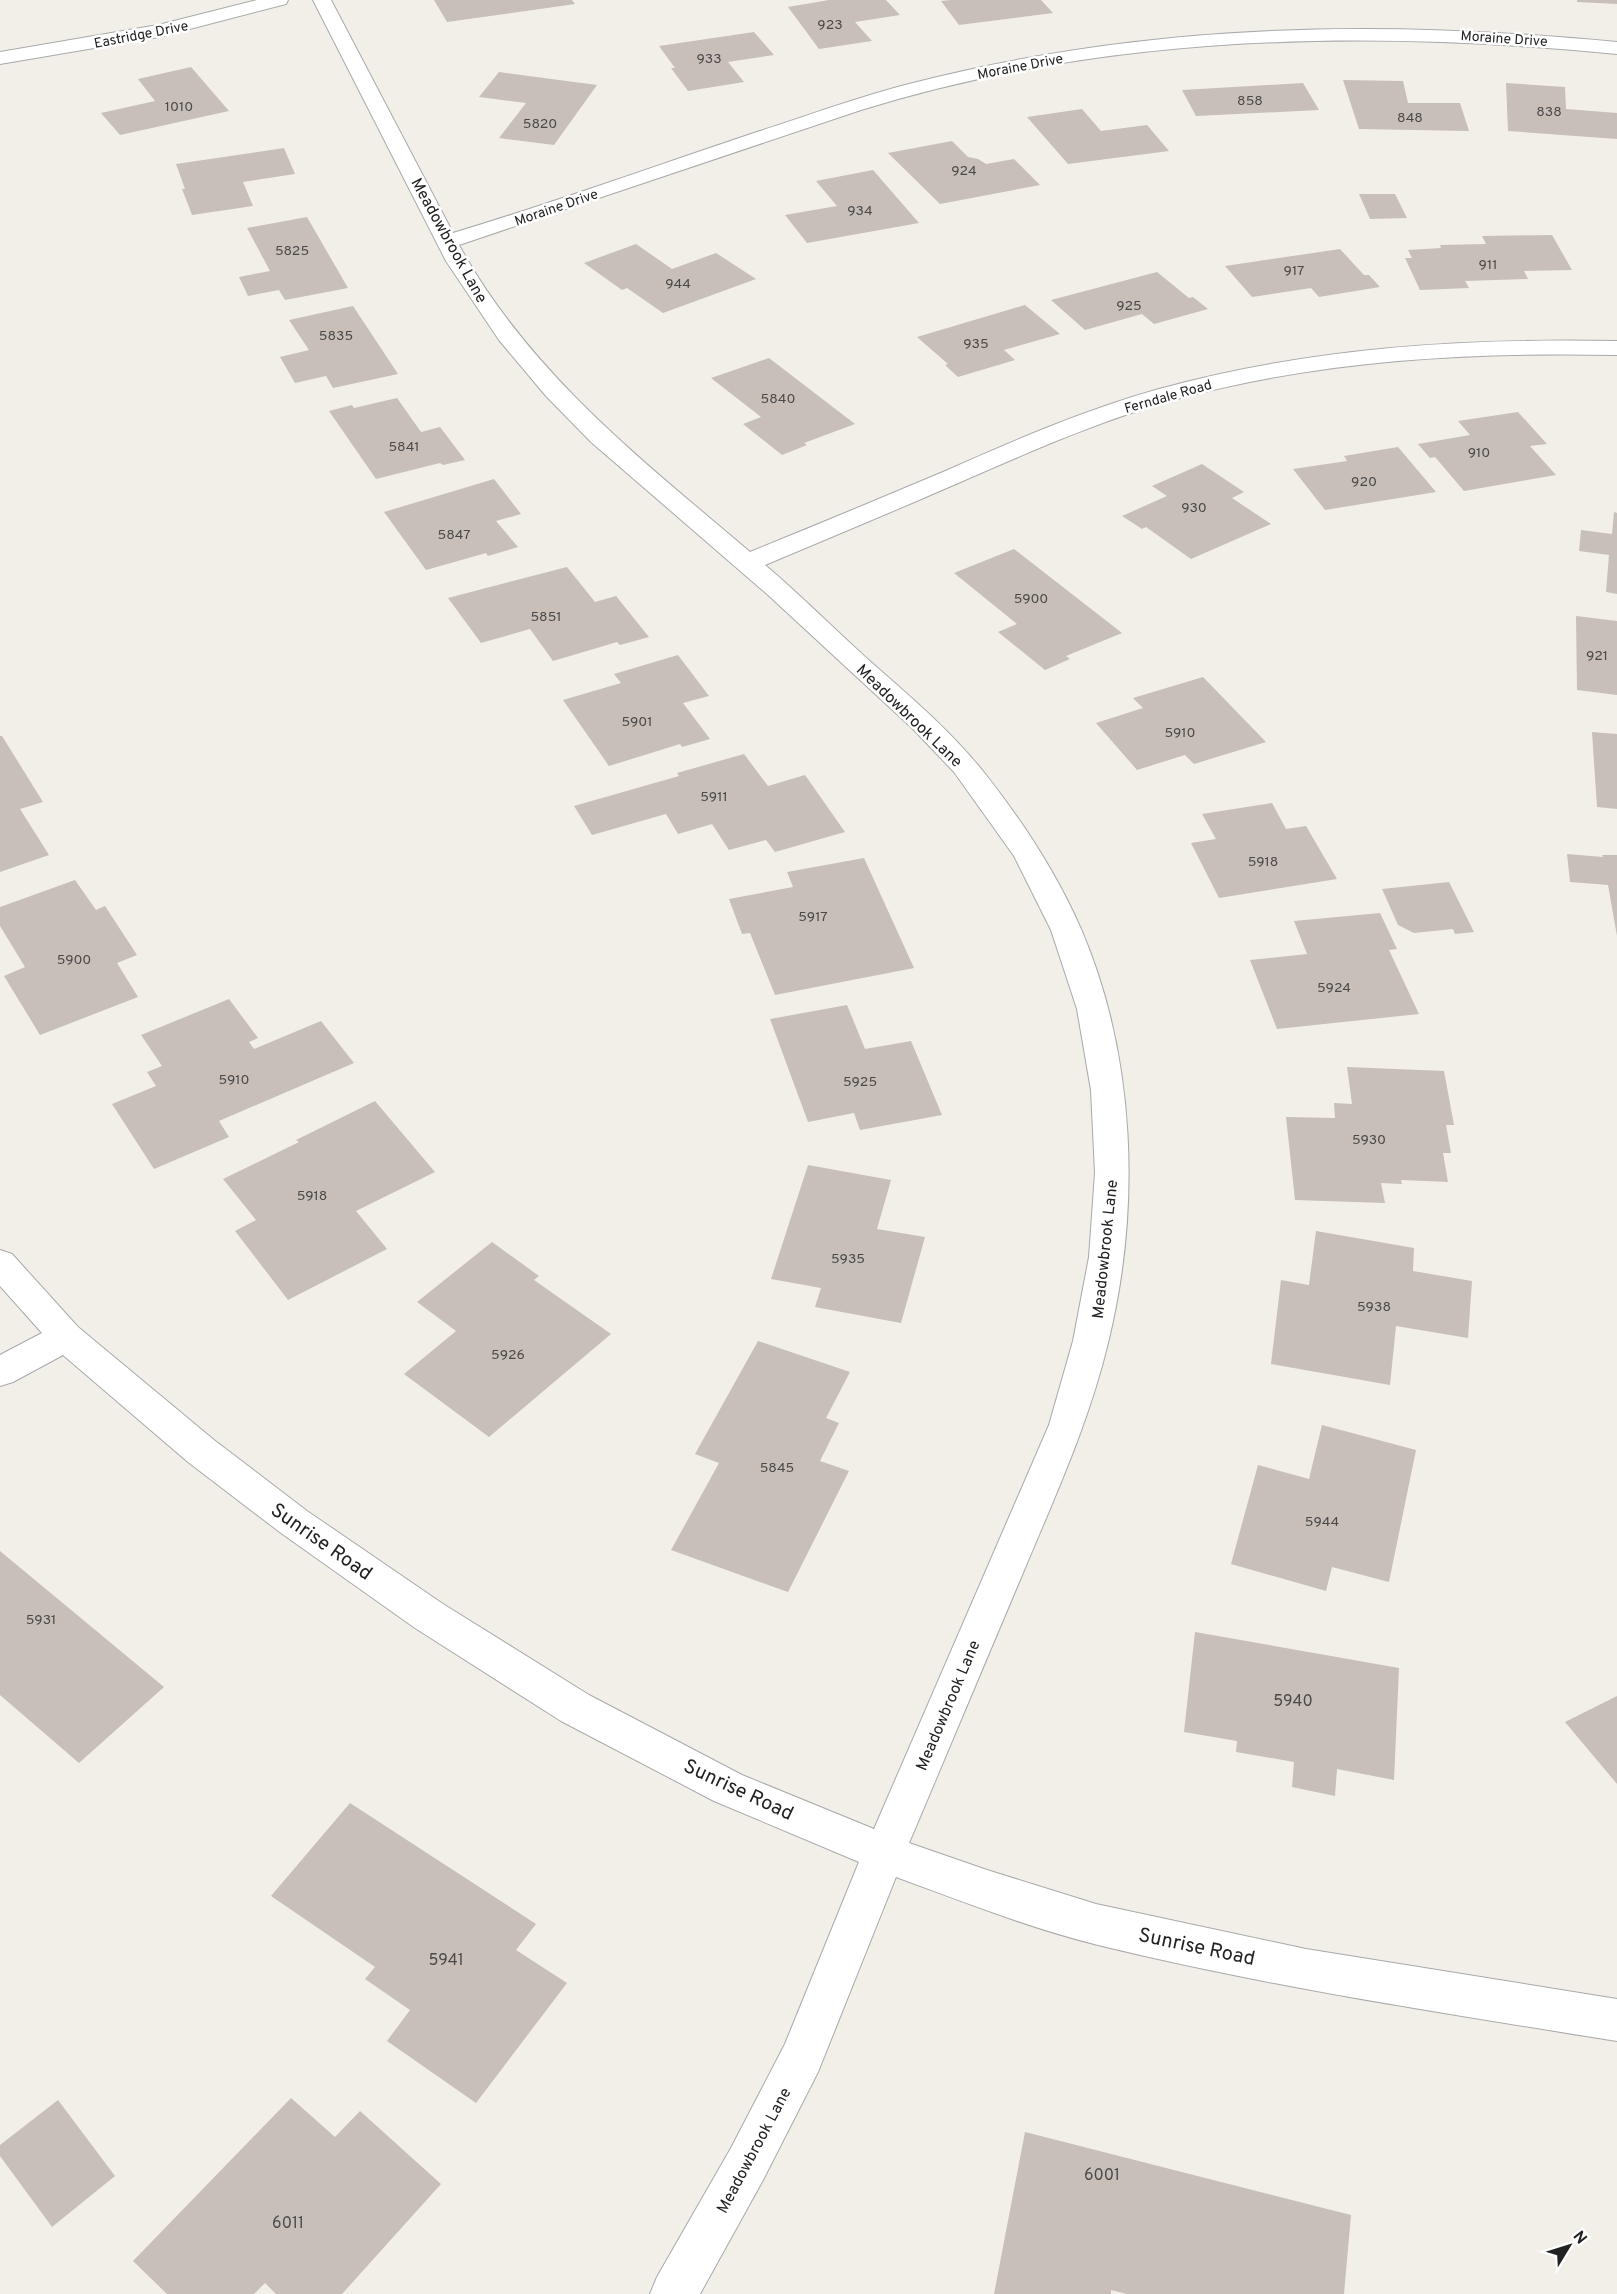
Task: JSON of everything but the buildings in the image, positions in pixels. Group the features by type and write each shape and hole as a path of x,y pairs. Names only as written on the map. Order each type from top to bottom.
{"street":[{"name":"Eastridge Drive","path":"0,58 159,31 237,13 279,0"},
{"name":"Meadowbrook Lane","path":"322,0 465,274 514,345 555,392 661,490 747,563 925,724 977,782 1004,818 1052,896 1071,940 1087,986 1107,1084 1113,1169 1104,1280 1082,1382 1067,1425 885,1853 802,2057 747,2164 674,2294"},
{"name":"Moraine Drive","path":"448,242 870,101 961,77 1067,57 1212,40 1344,34 1491,37 1617,48"},
{"name":"Ferndale Road","path":"747,563 1041,439 1106,414 1193,388 1281,369 1374,356 1456,348 1554,346 1617,348"},
{"name":"Sunrise Road","path":"0,1263 66,1337 201,1451 294,1522 429,1616 575,1708 729,1788 885,1853 987,1890 1096,1924 1306,1971 1617,2020"},
{"path":"0,1372 66,1337"}]}
